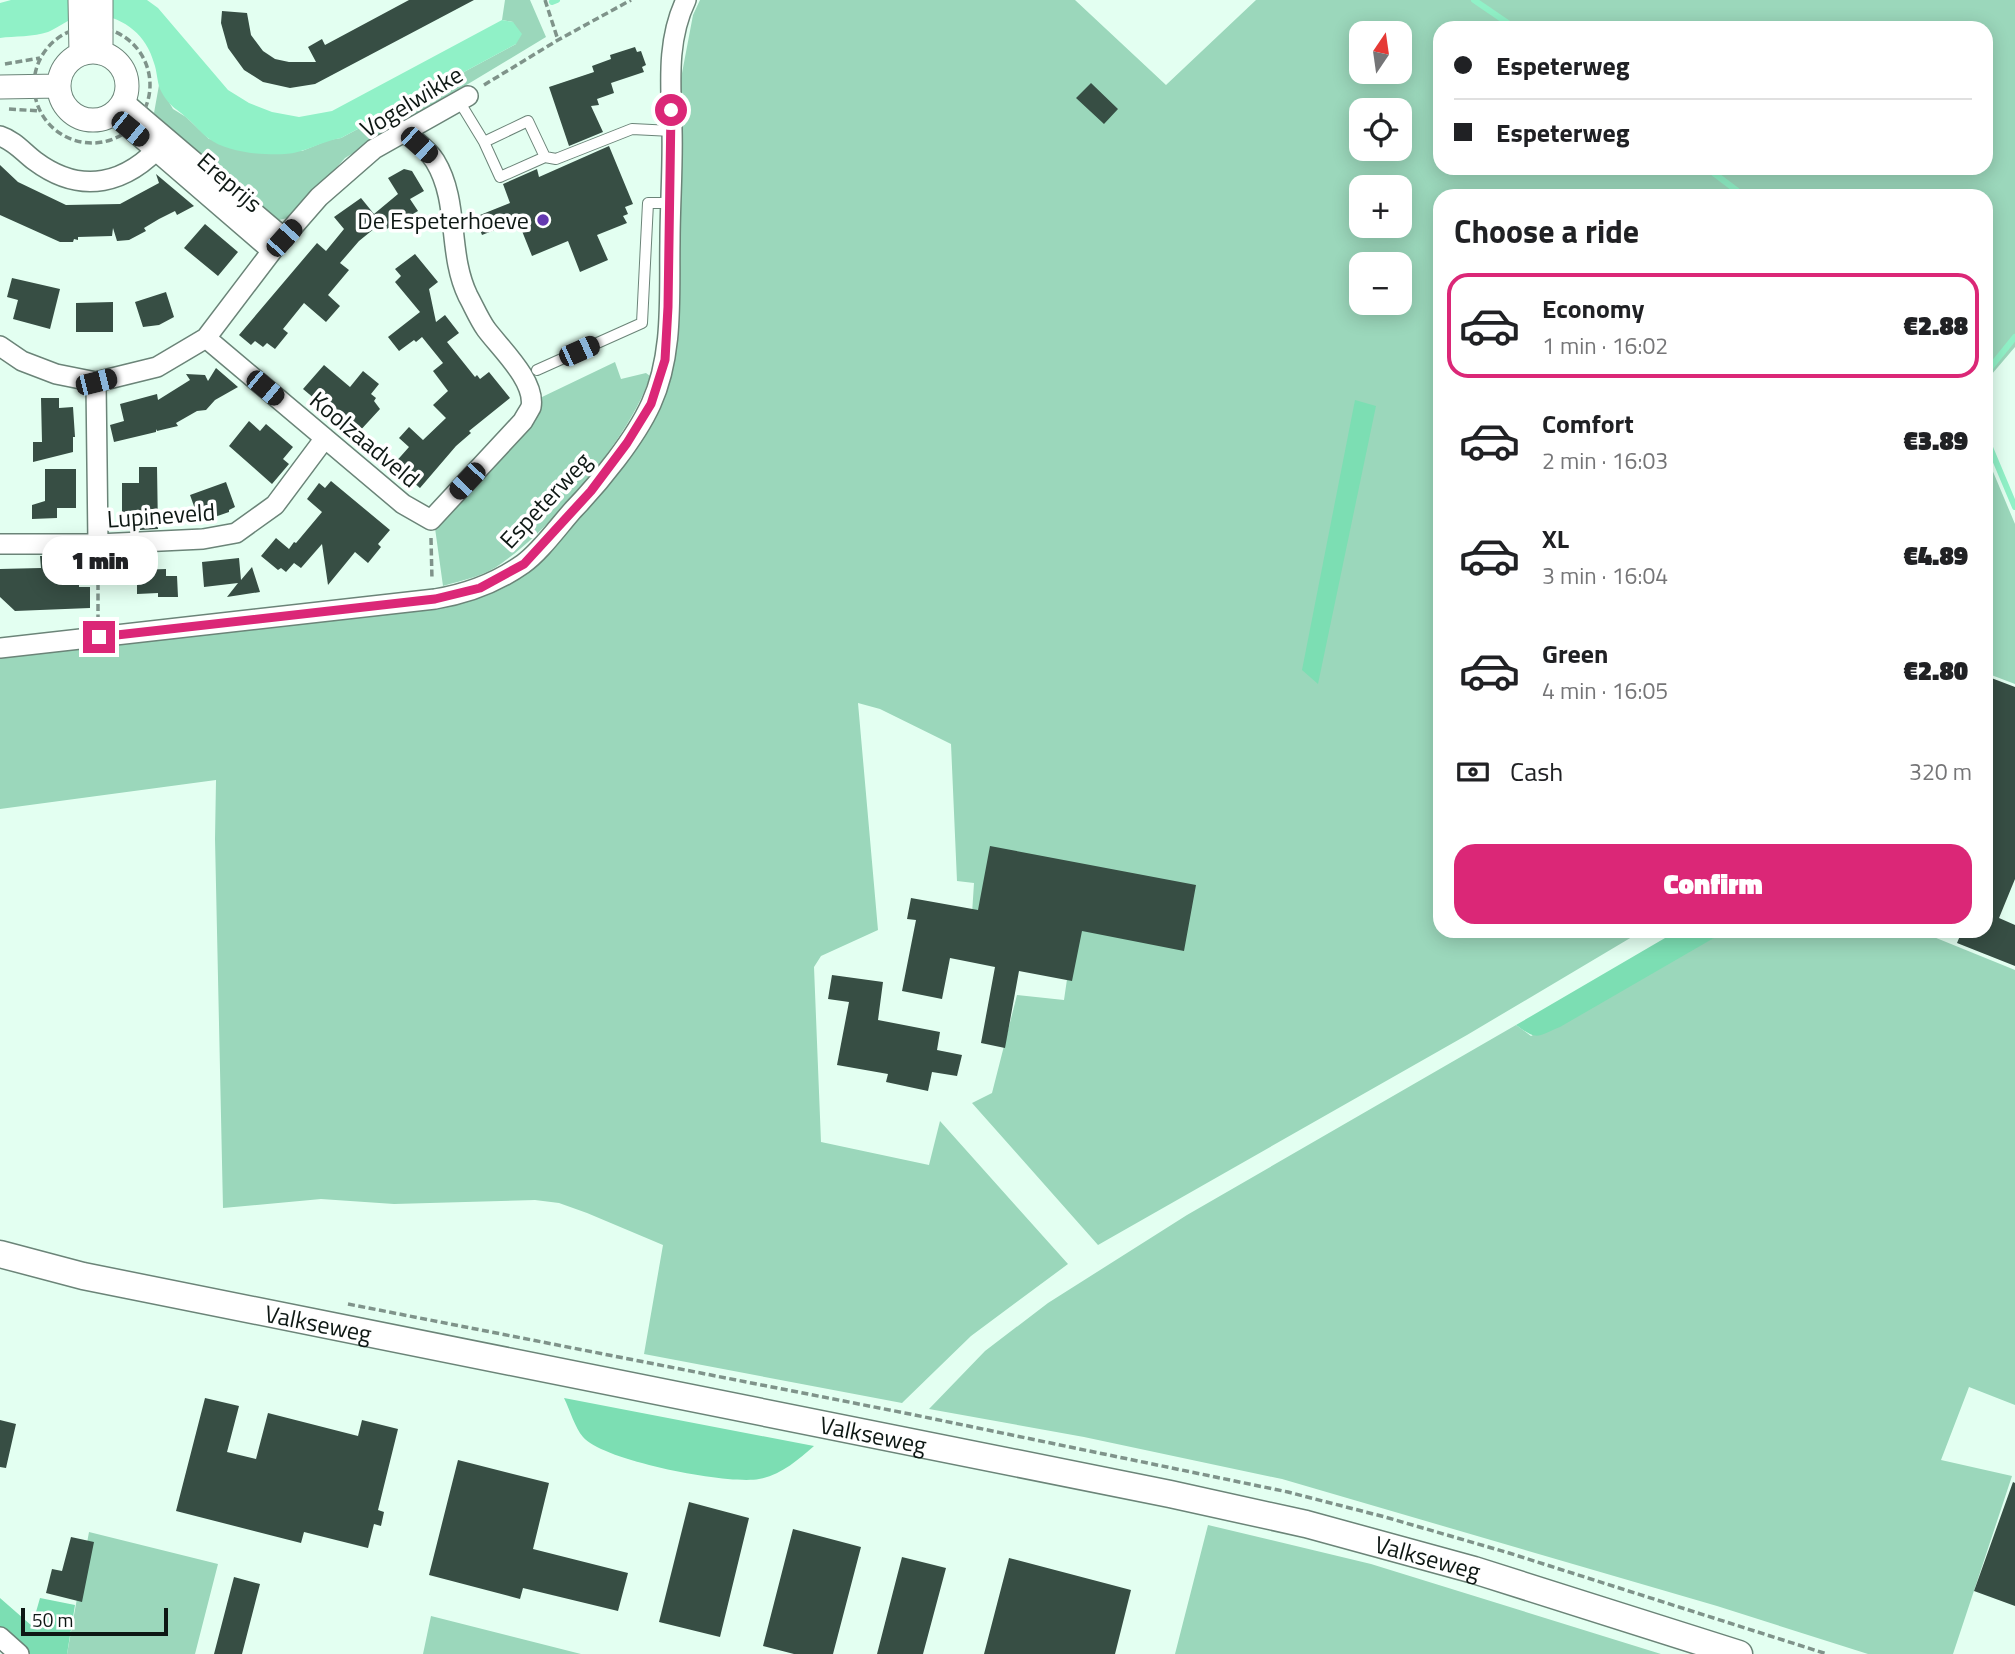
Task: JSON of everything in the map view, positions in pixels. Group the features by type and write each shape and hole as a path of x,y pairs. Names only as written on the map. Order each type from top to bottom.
{"main road":[{"name":"Valkseweg","path":"0,1254 83,1276 1306,1524 1474,1570 1739,1654"}],"street":[{"path":"80,0 96,18 91,54"},
{"name":"Espeterweg","path":"0,648 435,599 480,588 524,564 591,491 627,443 651,404 665,360 672,49 680,12 686,0"},
{"path":"0,87 47,86 65,66 91,54 118,64 124,72 126,82 118,107 92,120 82,118 65,106 47,86"},
{"name":"Vogelwikke","path":"0,346 22,361 55,374 96,382 158,367 206,338 278,244 319,197 374,149 463,98"},
{"name":"Ereprijs","path":"118,107 278,244"},
{"name":"Koolzaadveld","path":"206,338 403,504 430,520 523,421 531,406 530,393 522,373 484,326 463,285 455,252 453,218 445,183 434,159 404,131"},
{"path":"0,136 12,140 36,162 66,179 105,182 133,170 162,145"},
{"path":"96,382 98,544"},
{"name":"Lupineveld","path":"0,544 98,544 203,539 236,533 275,505 325,438"},
{"path":"0,1637 19,1654"}],"lane":[{"path":"463,98 500,177 545,157 556,159 632,129 672,131"},
{"path":"484,142 528,121 545,157"},
{"path":"537,370 642,323 648,203 670,203"}],"path":[{"path":"545,0 558,40"},
{"name":"Vogelwikke","path":"463,98 558,40 631,0"},
{"path":"96,18 135,46 145,62 150,81 148,100 135,123 115,138 98,143 81,142 64,136 50,126 35,99 47,86 35,72 40,58 50,44 96,18"},
{"path":"0,65 40,58"},
{"path":"0,108 40,111"},
{"name":"Koolzaadveld","path":"430,520 432,585"},
{"path":"98,544 99,637"}],"shaded area":[{"path":"11,0 147,0 158,8 228,90 249,103 272,112 299,117 332,111 502,20 513,22 522,34 516,44 341,138 292,153 266,154 235,150 216,143 172,106 160,89 146,44 126,24 107,16 90,14 77,17 42,34 0,38 0,3"},
{"path":"505,0 530,0 546,37 345,158 292,217 279,220 267,215 154,113 159,85 173,109 186,117 209,139 302,151 341,138 516,44 513,22 502,20"},
{"path":"700,0 1075,0 1166,85 1256,0 2015,0 2015,347 1993,373 1993,189 1433,189 1433,938 1630,938 1467,1035 1098,1245 972,1103 992,1093 1017,995 1064,1000 1074,931 972,914 974,883 957,881 951,744 880,709 858,703 878,930 821,956 814,967 821,1142 929,1165 940,1121 1068,1264 971,1336 902,1403 644,1354 663,1245 559,1203 535,1200 394,1204 321,1199 223,1208 216,780 0,809 0,654 501,583 658,400 679,89 693,15"},
{"path":"615,362 621,379 646,373 650,376 641,399 609,452 566,504 522,547 502,563 481,574 443,586 435,528 542,397"},
{"path":"1355,400 1376,406 1318,684 1302,670"},
{"path":"1993,472 2015,524 2015,684 1993,676"},
{"path":"1665,938 1714,938 1560,1027 1537,1036 1516,1025"},
{"path":"1713,938 1936,938 2015,970 2015,1405 1969,1387 1941,1460 2012,1476 1953,1654 1868,1654 1717,1606 1282,1479 1084,1437 929,1409 985,1351 1048,1303 1187,1215 1516,1025 1531,1036"},
{"path":"564,1398 814,1446 782,1470 759,1479 695,1475 615,1455 595,1446 580,1433"},
{"path":"1208,1525 1371,1564 1661,1654 1175,1654"},
{"path":"89,1532 218,1564 195,1654 67,1654"},
{"path":"0,1598 32,1626 40,1598 75,1605 67,1654 22,1654 0,1635"},
{"path":"431,1616 581,1654 423,1654"}],"building":[{"path":"409,0 474,0 315,84 290,88 263,82 244,70 228,48 221,23 222,11 247,13 251,35 263,51 275,59 289,62 316,62 308,47 322,39 325,45"},
{"path":"635,47 637,52 641,51 646,65 642,67 644,72 611,83 614,93 597,99 599,105 591,106 603,132 569,146 549,87 594,72 592,66 611,59 610,55"},
{"path":"1091,83 1118,109 1104,124 1076,98"},
{"path":"609,146 633,204 625,207 628,214 623,216 627,223 597,235 608,260 580,272 568,241 532,256 518,221 482,235 475,217 510,203 503,184 537,169 539,177"},
{"path":"0,165 18,182 66,205 120,204 159,183 156,174 194,206 177,215 175,211 159,219 144,228 146,231 129,240 117,241 113,228 112,236 78,237 78,240 74,239 73,242 60,242 0,215"},
{"path":"404,169 412,171 424,191 410,199 418,211 385,230 380,224 359,241 340,263 349,270 328,295 340,306 326,322 304,303 283,329 288,333 275,349 267,343 263,347 255,341 251,345 239,335 317,243 326,251 344,229 334,217 361,198 374,214 398,194 388,178"},
{"path":"205,224 238,252 218,276 184,248"},
{"path":"415,254 438,282 429,289 436,322 445,315 459,333 447,342 475,377 477,375 480,379 489,372 510,398 469,431 471,433 456,446 420,488 393,465 409,447 399,438 409,427 423,440 446,418 433,405 448,391 433,371 443,363 422,337 399,351 388,337 420,312 395,282 401,276 395,269"},
{"path":"12,278 60,289 50,329 13,319 18,300 7,297"},
{"path":"166,292 174,317 159,325 143,327 135,302"},
{"path":"113,302 113,332 76,332 76,303"},
{"path":"324,365 350,387 363,371 379,384 371,394 376,398 374,401 380,409 357,434 303,389"},
{"path":"216,368 238,387 215,400 206,410 197,411 176,423 178,426 157,431 156,429 156,432 114,442 110,425 124,421 120,404 157,394 158,400 190,380 186,374 205,375 208,381"},
{"path":"41,398 59,398 59,408 73,407 75,437 73,452 33,462 33,442 42,442"},
{"path":"249,421 260,431 266,424 293,447 283,459 289,464 272,484 229,446"},
{"path":"139,467 157,467 158,529 140,530 140,521 122,521 122,483 139,483"},
{"path":"45,469 76,469 76,508 57,508 57,518 32,519 32,505 45,501"},
{"path":"331,481 390,530 378,544 381,547 368,563 355,552 328,585 322,544 301,568 294,563 286,572 281,568 278,570 261,556 276,538 289,549 296,543 322,512 307,499 319,483 325,488"},
{"path":"226,482 235,507 229,512 199,520 190,495"},
{"path":"40,556 45,556 60,580 75,556 79,556 79,587 90,587 90,608 15,611 0,597 0,569 41,568"},
{"path":"239,558 241,580 252,567 260,592 227,597 238,583 204,587 202,562"},
{"path":"166,569 166,576 177,576 178,597 158,597 158,593 137,594 137,570"},
{"path":"1993,679 2015,687 2015,879 1999,918 2015,925 2015,966 1957,943 1959,938 1993,938"},
{"path":"990,846 1196,885 1184,951 1082,931 1072,981 1019,971 1005,1048 981,1043 995,967 950,958 942,999 902,991 916,920 907,919 911,898 978,910"},
{"path":"832,975 883,982 878,1020 940,1032 937,1050 962,1055 957,1076 932,1072 928,1091 886,1082 888,1074 837,1065 849,1002 828,999"},
{"path":"205,1398 239,1406 227,1452 256,1459 268,1413 358,1436 362,1420 398,1429 378,1510 384,1512 381,1526 374,1524 368,1548 304,1532 301,1543 176,1511"},
{"path":"0,1420 16,1424 6,1468 0,1467"},
{"path":"458,1460 549,1483 533,1549 628,1573 618,1611 523,1588 520,1599 429,1575"},
{"path":"2013,1482 2015,1483 2015,1606 1974,1591"},
{"path":"689,1502 749,1518 720,1637 659,1622"},
{"path":"793,1529 861,1547 833,1654 794,1654 763,1646"},
{"path":"71,1537 94,1542 82,1602 46,1593 52,1569 62,1571"},
{"path":"902,1557 946,1568 923,1654 877,1654"},
{"path":"1009,1558 1131,1590 1115,1654 984,1654"},
{"path":"234,1577 260,1584 242,1654 214,1654"}],"waterway":[{"path":"552,2 557,0"},
{"path":"1474,0 1505,21"},
{"path":"1716,175 1735,189"},
{"path":"1993,364 2015,337"},
{"path":"1993,455 2015,507"}],"place":[{"name":"De Espeterhoeve","path":"543,220"}],"route":[{"path":"99,637 460,595 480,588 524,564 591,491 627,443 651,404 665,360 671,110"}]}
